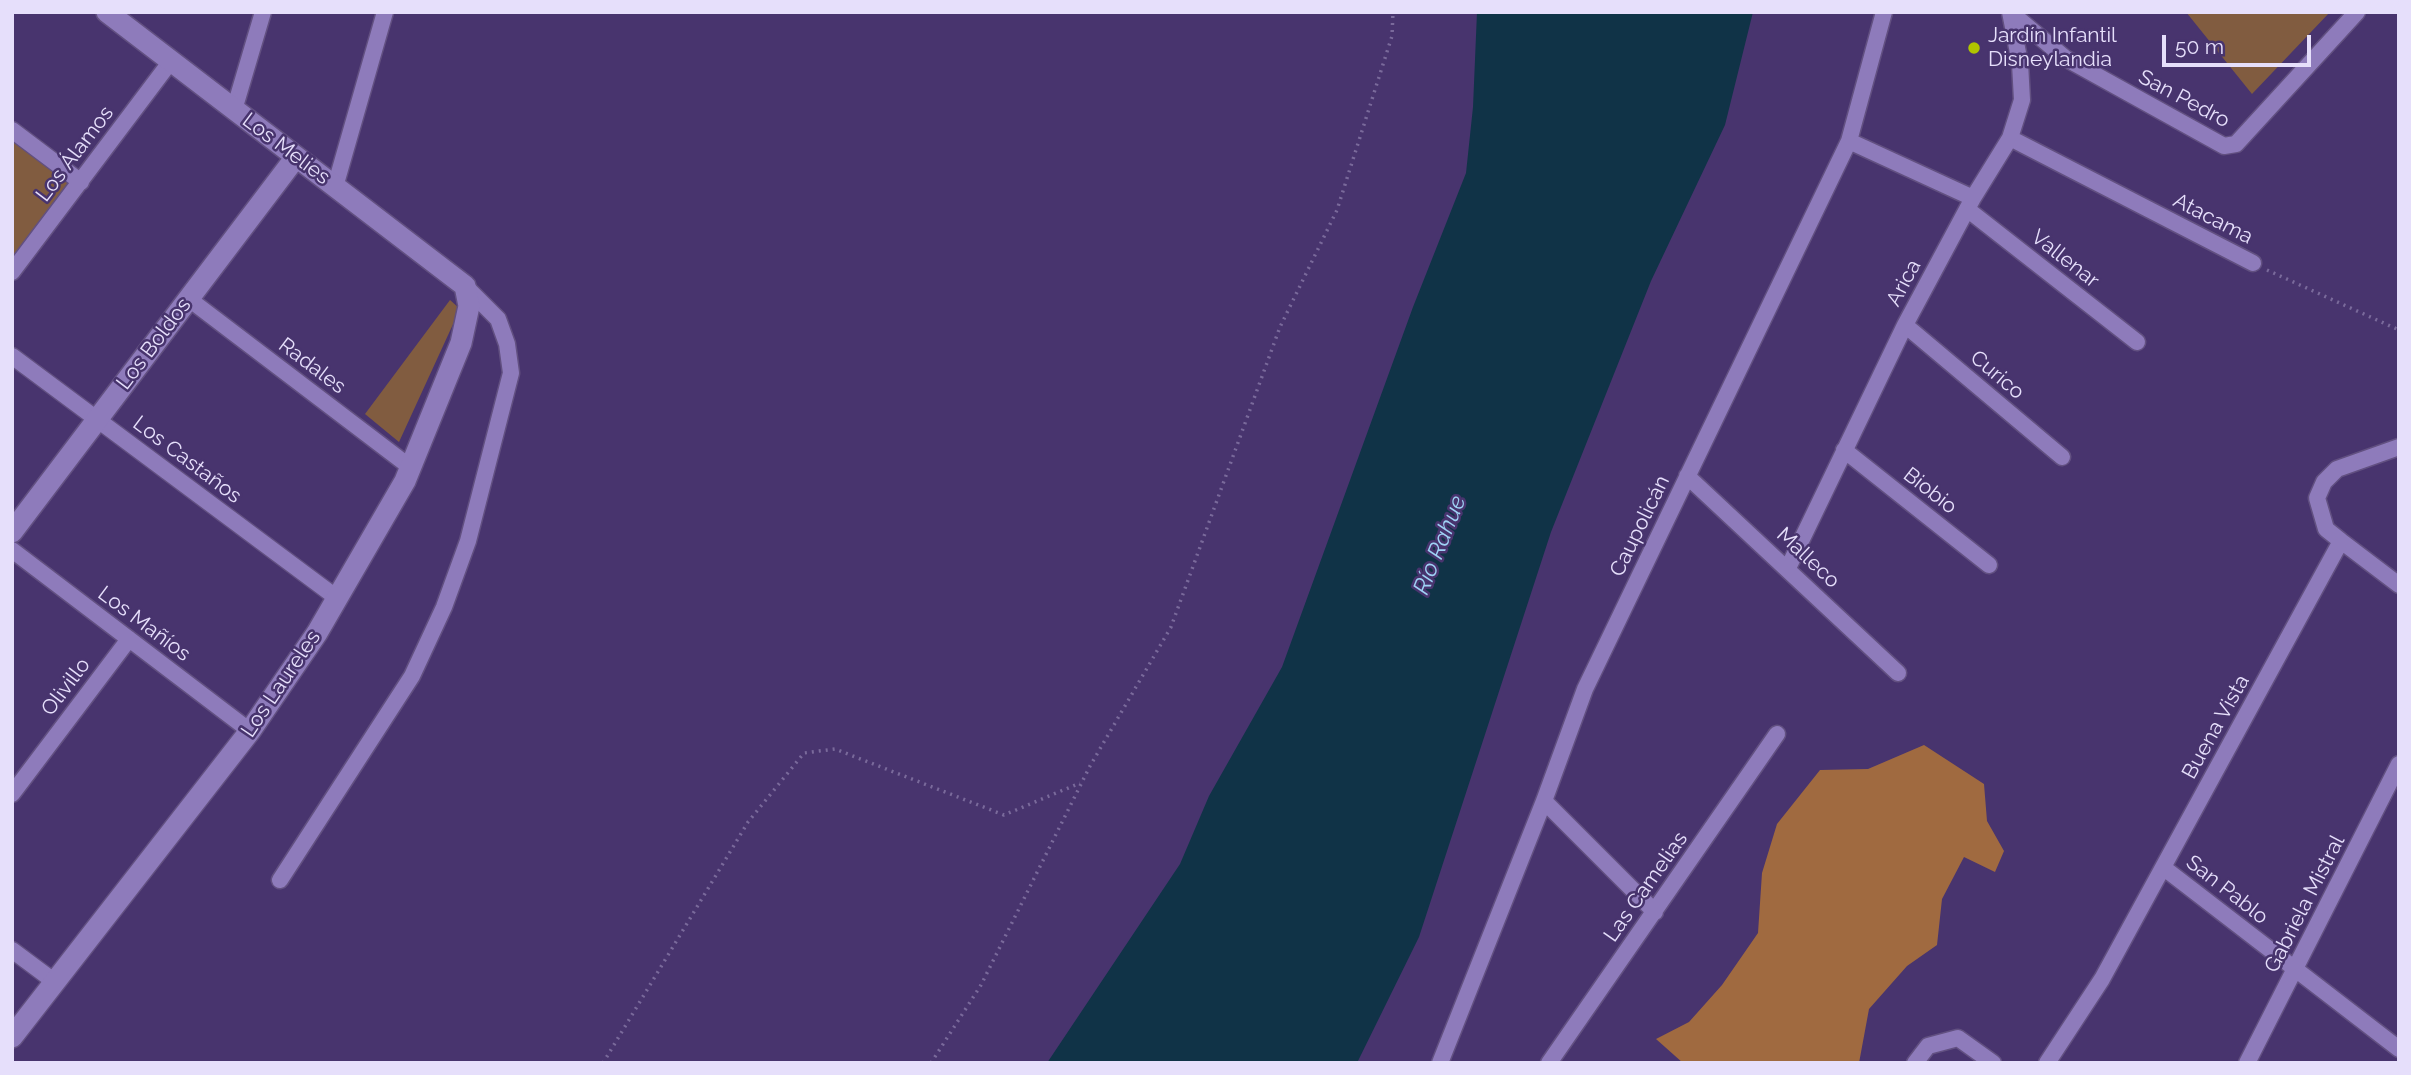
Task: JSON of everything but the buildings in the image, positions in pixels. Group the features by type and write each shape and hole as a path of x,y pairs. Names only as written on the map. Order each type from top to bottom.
{"street":[{"name":"Los Melies","path":"107,12 132,21 171,61 465,286"},
{"path":"234,110 264,12"},
{"path":"335,187 385,12"},
{"name":"Caupolicán","path":"1440,1063 1544,801 1585,689 1849,141 1884,12"},
{"name":"Arica","path":"1788,568 1905,325 1970,203 2010,138 2022,100 2020,62 2010,12"},
{"name":"San Pedro","path":"2010,12 2065,58 2224,146 2236,144 2357,12"},
{"name":"Los Álamos","path":"12,272 171,61"},
{"path":"12,130 81,182"},
{"name":"Atacama","path":"2010,138 2253,263"},
{"name":"Vallenar","path":"1849,141 1970,203 2137,342"},
{"name":"Los Boldos","path":"12,532 296,157"},
{"path":"279,880 412,676 444,607 468,541 511,373 507,344 498,319 465,286"},
{"name":"Los Laureles","path":"12,1037 250,731 337,598 405,481 461,343 469,306 465,286"},
{"name":"Radales","path":"189,299 410,467"},
{"name":"Curico","path":"1905,325 2062,457"},
{"name":"Los Castaños","path":"12,356 337,598"},
{"path":"2399,447 2337,469 2324,482 2317,498 2326,529 2399,585"},
{"name":"Biobio","path":"1844,450 1989,565"},
{"name":"Malleco","path":"1687,476 1898,673"},
{"name":"Buena Vista","path":"2048,1063 2102,979 2342,541"},
{"name":"Los Mañíos","path":"12,550 250,731"},
{"name":"Olivillo","path":"12,794 129,639"},
{"name":"Las Camelias","path":"1549,1063 1777,734"},
{"name":"Gabriela Mistral","path":"2247,1063 2399,764"},
{"path":"1544,801 1655,912"},
{"name":"San Pablo","path":"2164,868 2399,1049"},
{"path":"12,950 55,982"},
{"path":"1915,1063 1928,1046 1958,1038 1993,1063"}],"path":[{"path":"931,1063 981,985 1082,782 1171,627 1280,327 1337,210 1392,36 1393,12"},
{"name":"Atacama","path":"2253,263 2399,330"},
{"path":"603,1063 748,822 804,753 835,750 1004,815 1082,782"}],"shaded area":[{"path":"2186,12 2330,12 2252,94"},
{"path":"12,137 72,183 12,260"},
{"path":"450,300 460,309 399,442 365,414"},
{"path":"1924,745 1984,784 1987,821 2004,851 1995,872 1964,857 1942,899 1937,945 1907,966 1869,1009 1859,1063 1683,1063 1656,1039 1689,1022 1722,985 1758,933 1762,873 1777,824 1820,770 1868,769"}],"water":[{"name":"Río Rahue","path":"1477,12 1753,12 1725,125 1651,281 1551,532 1419,937 1357,1063 1047,1063 1180,864 1209,796 1282,667 1413,307 1466,173 1473,107"}],"place":[{"name":"Jardín Infantil Disneylandia","path":"1974,48"}]}
